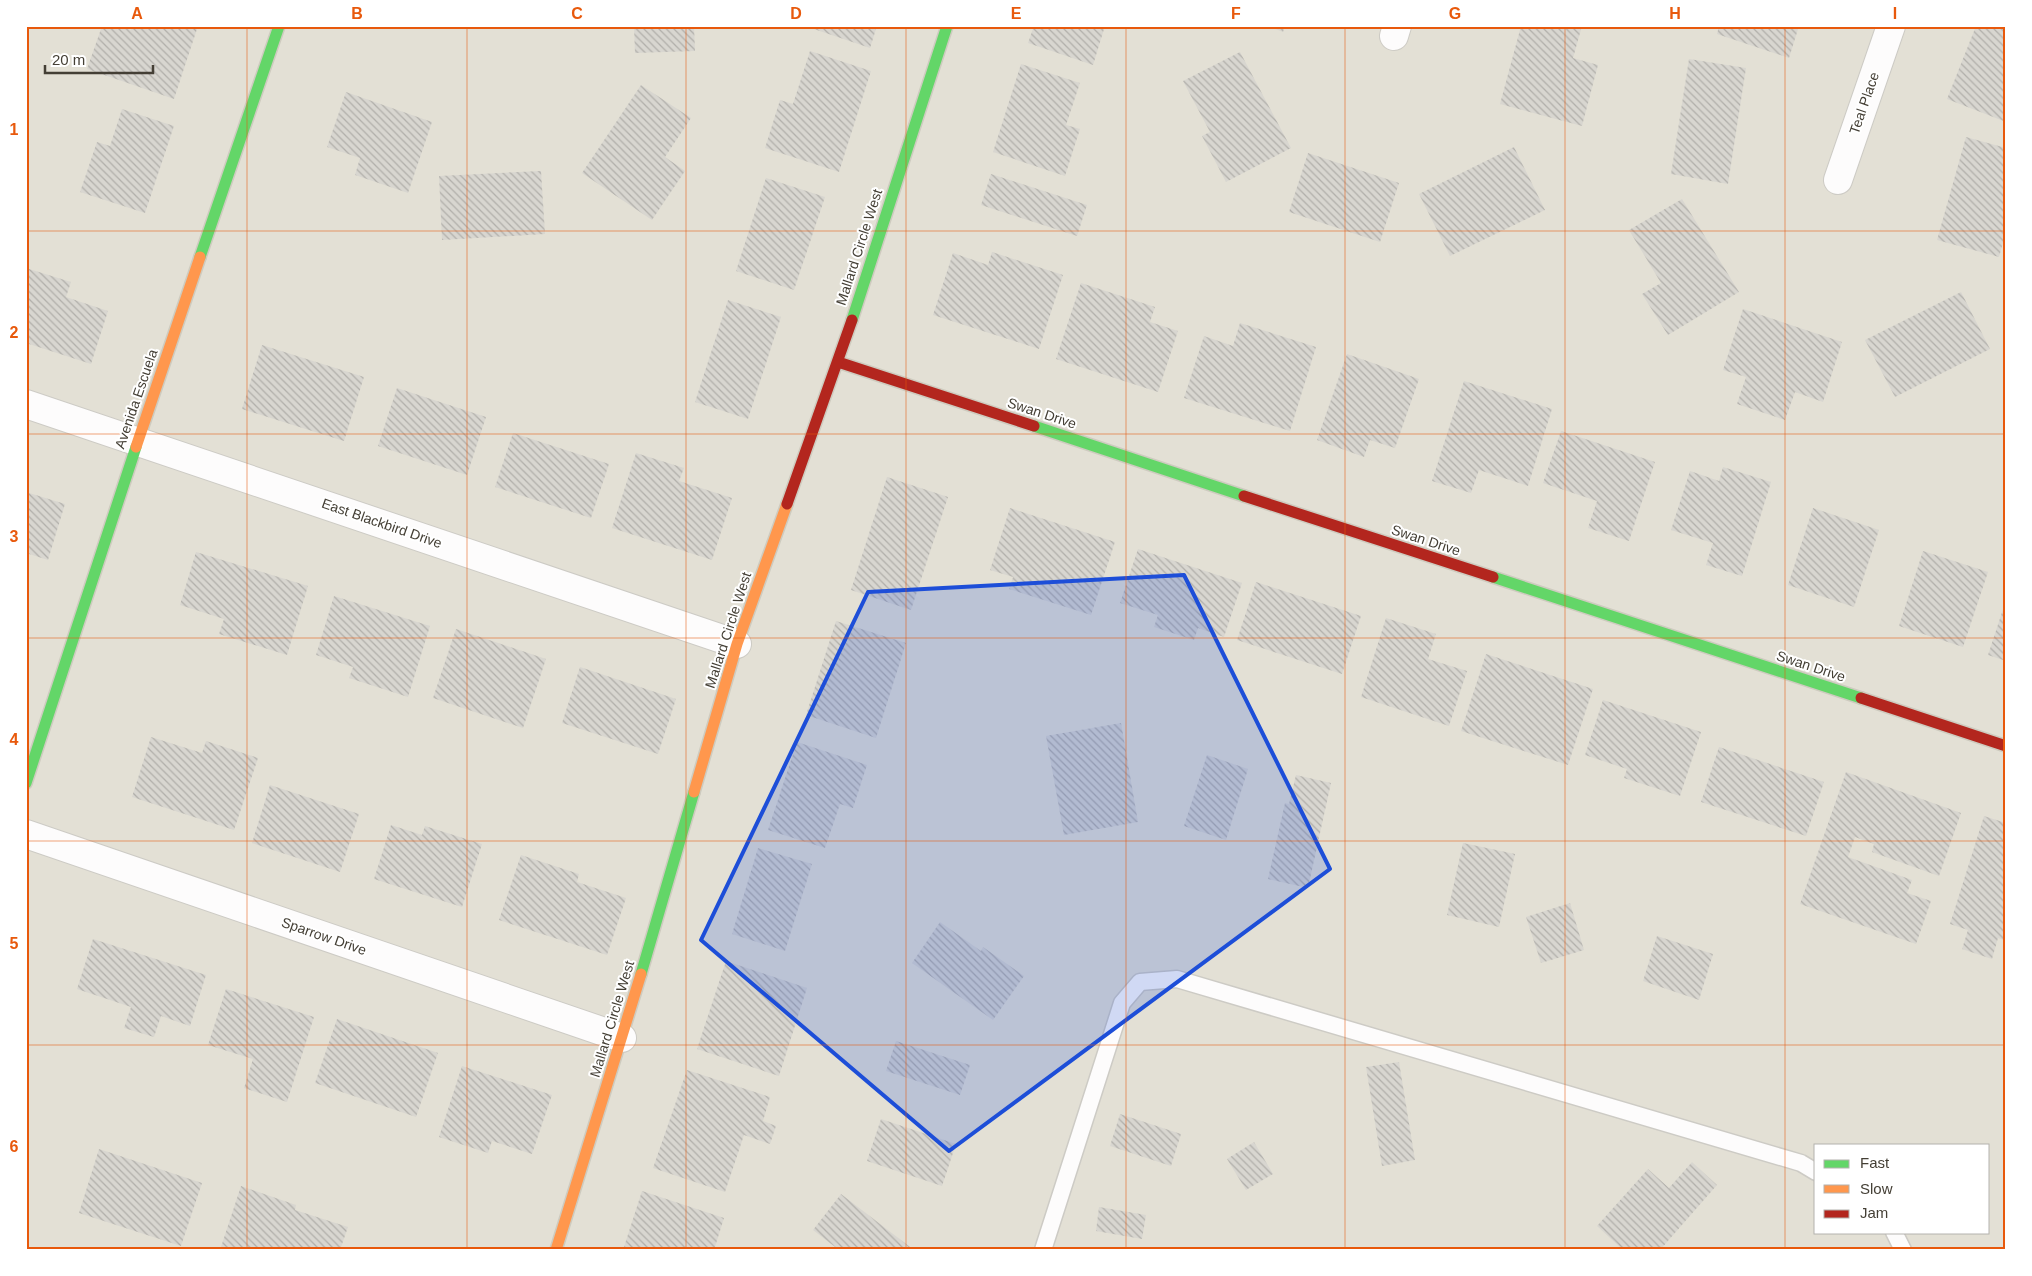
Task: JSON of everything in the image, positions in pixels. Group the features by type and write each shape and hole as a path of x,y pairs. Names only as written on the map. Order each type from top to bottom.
{"street":[{"name":"Avenida Escuela","path":"26,783 138,440 279,26"},
{"name":"Mallard Circle West","path":"556,1250 622,1038 737,644 838,362 947,26"},
{"name":"Teal Place","path":"1838,180 1890,26"},
{"name":"Swan Drive","path":"838,362 2006,746"},
{"name":"East Blackbird Drive","path":"26,404 138,440 737,644"},
{"name":"Sparrow Drive","path":"26,834 622,1038"}],"lane":[{"path":"1043,1250 1122,1002 1140,982 1177,979 1801,1163 1814,1171"},
{"path":"1895,1234 1903,1250"}],"highlighted area":[{"path":"1184,575 1330,869 949,1151 701,940 868,592"}],"shaded area":[{"path":"26,26 2006,26 2006,1250 26,1250"}],"building":[{"path":"102,26 120,26 131,30 132,26 198,26 174,99 87,69"},
{"path":"634,26 694,26 695,51 635,53"},
{"path":"805,26 877,26 870,48"},
{"path":"1034,26 1105,26 1093,65 1028,43"},
{"path":"1268,26 1285,26 1283,32"},
{"path":"1521,26 1582,26 1573,58 1598,65 1582,126 1500,104"},
{"path":"1719,26 1799,26 1789,58 1717,34"},
{"path":"1976,26 2006,26 2006,122 1947,99"},
{"path":"810,51 871,71 839,172 765,148 780,100 793,104"},
{"path":"1240,52 1291,148 1226,182 1202,136 1210,132 1183,81"},
{"path":"1689,59 1746,68 1728,184 1671,174"},
{"path":"1021,64 1080,83 1066,125 1080,129 1065,176 993,152"},
{"path":"641,85 691,118 665,157 685,171 652,220 582,173"},
{"path":"346,92 432,122 408,193 355,175 360,158 327,147"},
{"path":"122,109 174,126 145,213 80,192 97,142 110,146"},
{"path":"1966,137 2006,148 2006,232 1999,257 1937,240"},
{"path":"1514,147 1545,210 1450,256 1419,194"},
{"path":"1308,153 1399,183 1380,242 1289,212"},
{"path":"541,171 545,234 442,240 439,176"},
{"path":"991,174 1087,205 1077,236 981,205"},
{"path":"766,178 825,197 794,290 736,271"},
{"path":"1682,199 1739,292 1668,335 1642,294 1661,283 1629,230"},
{"path":"992,252 1063,275 1039,349 933,315 953,253 988,265"},
{"path":"26,268 71,282 66,297 108,311 91,364 26,343"},
{"path":"1081,283 1155,307 1150,322 1178,331 1158,392 1056,359"},
{"path":"1961,292 1990,349 1895,397 1865,340"},
{"path":"728,300 781,317 748,419 695,402"},
{"path":"1743,309 1842,342 1823,402 1795,392 1785,420 1737,404 1746,377 1723,370"},
{"path":"1240,323 1316,347 1290,431 1184,398 1204,336 1233,346"},
{"path":"262,345 364,377 344,441 242,409"},
{"path":"1347,354 1419,379 1395,448 1370,440 1364,457 1317,440"},
{"path":"1464,381 1552,409 1528,486 1479,470 1471,493 1432,481"},
{"path":"397,388 486,417 467,475 378,446"},
{"path":"1561,431 1655,462 1629,541 1588,528 1597,501 1543,483"},
{"path":"513,433 609,464 591,518 495,487"},
{"path":"636,453 684,468 679,481 732,498 712,560 612,528"},
{"path":"1723,467 1771,482 1742,576 1706,565 1713,543 1671,530 1690,471 1719,481"},
{"path":"887,477 948,497 911,610 851,590"},
{"path":"26,492 65,504 48,560 26,553"},
{"path":"1010,508 1115,542 1091,615 1009,589 1013,577 990,570"},
{"path":"1813,508 1879,530 1854,607 1788,585"},
{"path":"1138,549 1242,583 1224,637 1198,628 1194,640 1154,627 1158,615 1120,603"},
{"path":"1923,551 1988,572 1963,647 1899,626"},
{"path":"196,552 308,586 287,655 219,634 224,619 180,605"},
{"path":"1256,582 1361,616 1342,674 1237,640"},
{"path":"334,596 430,626 408,697 349,678 353,667 316,655"},
{"path":"2006,600 2006,661 1988,655"},
{"path":"1386,618 1436,634 1428,659 1467,671 1449,726 1361,697"},
{"path":"836,621 906,643 876,738 806,715"},
{"path":"456,629 546,659 523,728 433,698"},
{"path":"1486,654 1593,689 1568,765 1461,731"},
{"path":"580,667 676,699 658,754 562,723"},
{"path":"1603,700 1701,732 1680,796 1624,778 1627,769 1585,755"},
{"path":"1121,723 1138,822 1064,835 1046,736"},
{"path":"151,737 202,753 206,741 258,758 234,830 132,797"},
{"path":"797,742 867,765 853,808 840,804 825,848 768,830"},
{"path":"1719,747 1824,782 1806,836 1701,802"},
{"path":"1207,755 1248,769 1226,840 1184,826"},
{"path":"1846,772 1961,813 1939,876 1872,852 1874,844 1855,837 1848,857 1912,880 1907,893 1931,901 1916,944 1800,904"},
{"path":"1296,775 1331,783 1308,888 1268,879 1285,803 1289,804"},
{"path":"270,785 359,814 340,872 252,843"},
{"path":"1984,816 2006,823 2006,941 1998,938 1992,959 1962,949 1968,930 1950,924"},
{"path":"391,825 422,835 425,826 482,844 462,907 374,879"},
{"path":"1463,843 1515,854 1499,927 1447,915"},
{"path":"758,848 812,864 785,951 732,934"},
{"path":"521,855 579,874 577,882 626,898 607,955 499,920"},
{"path":"1570,903 1584,950 1541,963 1526,917"},
{"path":"940,922 981,951 983,947 1024,976 993,1020 912,963"},
{"path":"1657,936 1713,954 1699,1000 1643,981"},
{"path":"93,939 206,975 190,1026 161,1016 154,1037 124,1028 131,1007 77,989"},
{"path":"726,961 807,988 779,1076 697,1049"},
{"path":"226,989 314,1017 287,1102 244,1088 253,1059 208,1045"},
{"path":"337,1019 438,1053 416,1117 315,1083"},
{"path":"896,1041 970,1065 960,1095 886,1071"},
{"path":"1399,1062 1415,1160 1382,1166 1366,1067"},
{"path":"462,1066 552,1095 532,1154 492,1141 488,1153 439,1137"},
{"path":"687,1070 770,1097 763,1121 776,1126 770,1144 744,1135 725,1192 653,1168"},
{"path":"1120,1114 1181,1134 1171,1166 1110,1146"},
{"path":"881,1119 956,1144 942,1186 867,1161"},
{"path":"1254,1142 1273,1174 1246,1190 1227,1159"},
{"path":"99,1149 202,1183 181,1246 79,1213"},
{"path":"1692,1162 1717,1185 1660,1250 1623,1250 1597,1226 1648,1169 1669,1188"},
{"path":"241,1186 296,1205 295,1210 348,1227 340,1250 220,1250"},
{"path":"642,1191 724,1218 714,1250 623,1250"},
{"path":"841,1194 914,1250 839,1250 813,1230"},
{"path":"1099,1207 1146,1215 1142,1239 1096,1231"}],"traffic: fast":[{"path":"200,257 279,26"},
{"path":"852,320 947,26"},
{"path":"1034,426 1244,496"},
{"path":"26,783 136,447"},
{"path":"1493,577 1861,698"},
{"path":"641,974 694,792"}],"traffic: slow":[{"path":"136,447 200,257"},
{"path":"694,792 737,644 787,504"},
{"path":"556,1250 641,974"}],"traffic: jam":[{"path":"787,504 852,320"},
{"path":"838,362 1034,426"},
{"path":"1244,496 1493,577"},
{"path":"1861,698 2006,746"}]}
